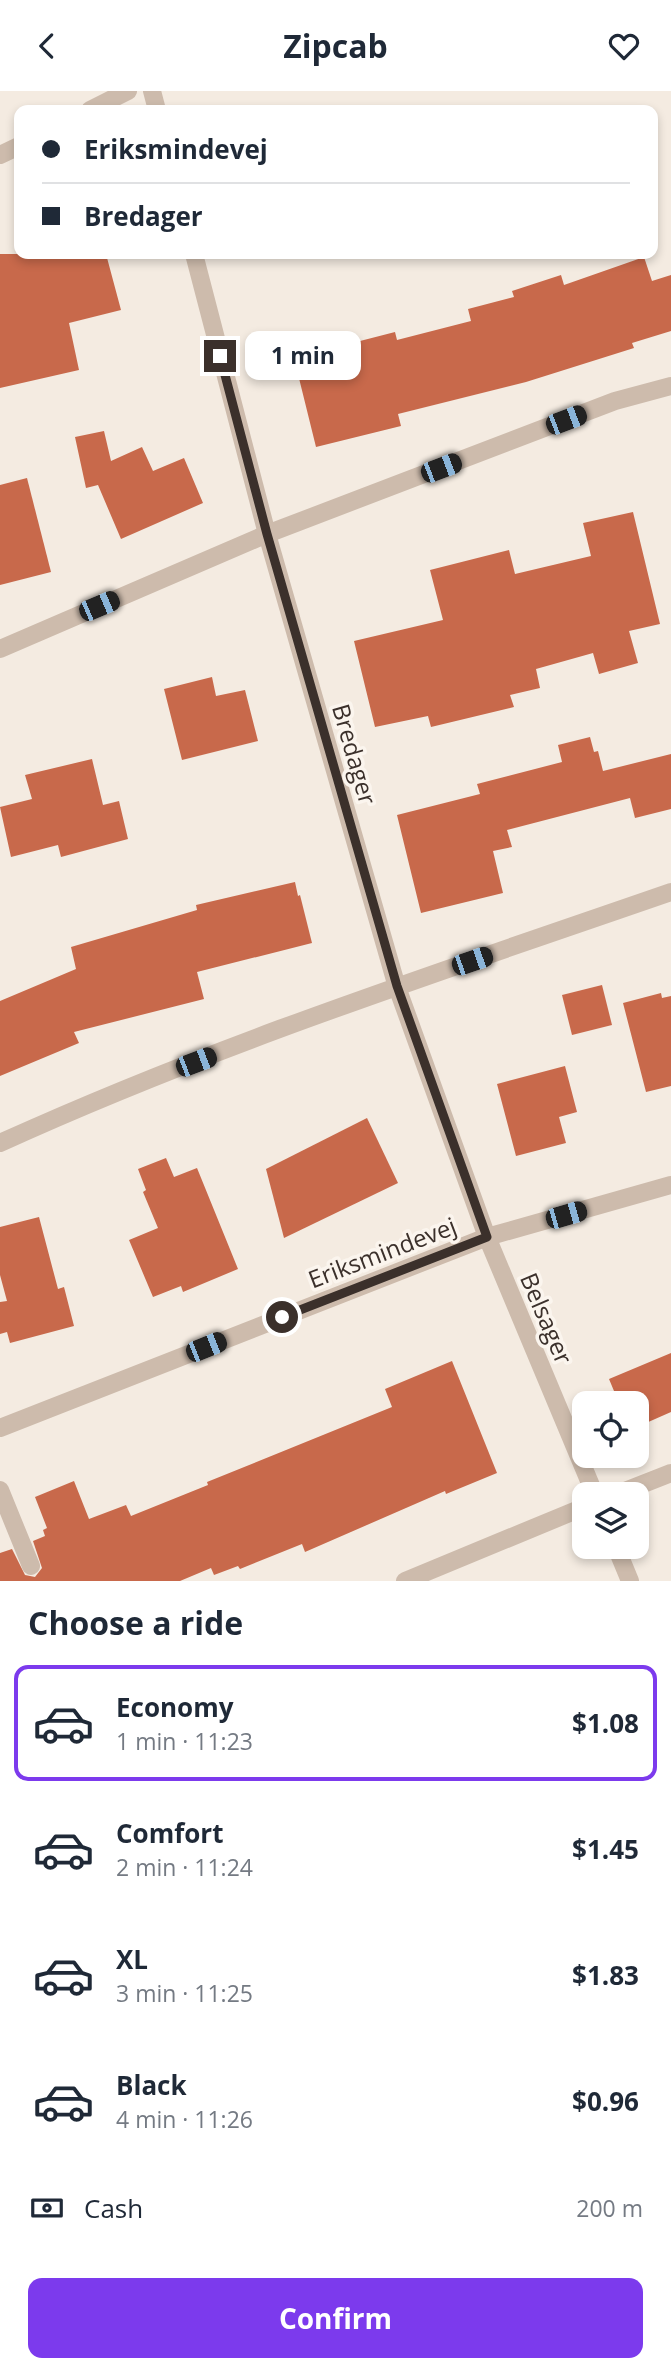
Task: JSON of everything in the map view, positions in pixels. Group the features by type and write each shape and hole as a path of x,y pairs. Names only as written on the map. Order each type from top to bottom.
{"street":[{"path":"100,105 128,91"},
{"name":"Bredager","path":"195,259 267,534 397,986 487,1237"},
{"path":"0,649 267,534 615,401 671,386"},
{"path":"0,1143 95,1100 397,986 671,892"},
{"name":"Eriksmindevej","path":"0,1428 487,1237 671,1185"},
{"name":"Belsager","path":"487,1237 590,1482"},
{"path":"648,1482 671,1473"},
{"path":"0,1490 31,1566"},
{"path":"405,1581 572,1512"},
{"path":"621,1559 630,1581"}],"building":[{"path":"0,254 14,254 14,259 107,259 121,310 69,323 79,370 0,388"},
{"path":"645,259 652,281 671,275 671,331 632,343 634,348 526,382 398,414 401,426 316,447 294,358 395,332 397,340 471,321 468,309 514,297 512,291 561,275 564,285"},
{"path":"104,431 111,461 142,447 153,471 184,458 203,503 121,539 98,485 86,488 75,437"},
{"path":"27,478 51,572 0,585 0,485"},
{"path":"633,512 660,624 629,631 638,663 599,674 593,653 536,669 540,688 510,695 514,707 431,727 428,716 375,727 354,641 443,620 430,570 509,550 515,574 591,556 583,523"},
{"path":"212,677 216,696 245,690 258,741 182,760 164,689"},
{"path":"590,737 594,752 598,751 603,771 671,754 671,809 635,818 630,798 507,830 512,847 493,851 503,893 421,913 397,815 480,794 477,784 562,762 558,745"},
{"path":"92,759 103,805 119,801 128,839 61,857 58,845 11,857 0,807 32,799 25,775"},
{"path":"295,882 312,943 197,972 204,999 74,1032 79,1043 0,1076 0,1001 76,969 71,947 197,910 196,905"},
{"path":"602,985 612,1025 572,1035 562,995"},
{"path":"661,993 662,998 671,996 671,1086 646,1092 623,1003"},
{"path":"565,1066 577,1112 559,1117 566,1143 516,1156 497,1084"},
{"path":"367,1118 398,1183 284,1238 266,1169"},
{"path":"166,1158 174,1177 197,1168 238,1269 183,1292 181,1286 153,1297 129,1240 158,1228 143,1192 146,1190 138,1169"},
{"path":"39,1217 58,1289 64,1287 74,1326 10,1343 7,1332 0,1334 0,1302 7,1301 0,1275 0,1227"},
{"path":"671,1353 671,1412 649,1422 649,1391 614,1391 609,1379"},
{"path":"452,1361 497,1473 446,1494 445,1491 305,1552 302,1544 240,1569 238,1566 214,1575 211,1568 180,1581 0,1581 0,1553 12,1549 25,1575 35,1577 42,1568 33,1541 45,1536 43,1530 47,1528 35,1497 74,1481 89,1519 126,1505 131,1516 392,1407 385,1389"}],"route":[{"path":"220,356 267,534 397,986 487,1237 282,1317"}]}
